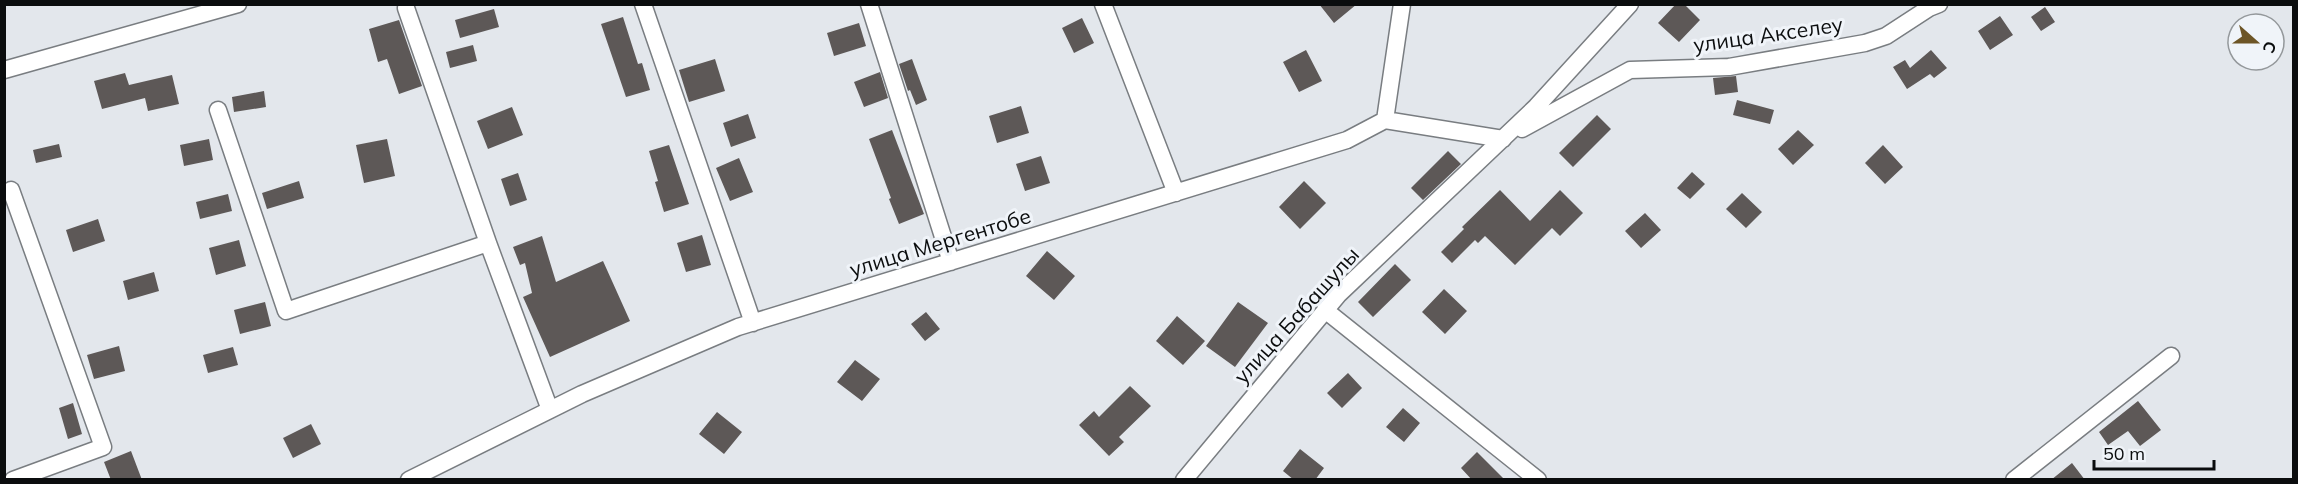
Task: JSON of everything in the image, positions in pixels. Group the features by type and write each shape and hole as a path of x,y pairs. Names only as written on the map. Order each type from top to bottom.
{"street":[{"path":"4,70 238,4"},
{"path":"643,4 753,322"},
{"path":"868,4 951,262"},
{"path":"1103,4 1176,193"},
{"path":"1402,4 1385,120 1503,139 1536,107 1630,4"},
{"name":"улица Акселеу","path":"1503,139 1630,70 1729,67 1865,43 1886,36 1933,6"},
{"path":"406,8 550,410"},
{"path":"218,110 285,311 489,243"},
{"name":"улица Мергентобе","path":"409,480 592,390 753,322 1347,140 1385,120"},
{"name":"улица Бабашулы","path":"1184,480 1339,294 1503,139"},
{"path":"11,190 103,447 13,480"},
{"path":"1325,310 1538,480"},
{"path":"2014,480 2171,356"}],"building":[{"path":"1319,4 1357,4 1334,23"},
{"path":"1676,4 1684,4 1700,20 1679,42 1658,23"},
{"path":"2045,7 2055,22 2041,31 2031,17"},
{"path":"494,9 499,27 460,38 455,20"},
{"path":"2000,16 2013,35 1990,50 1978,31"},
{"path":"623,17 638,64 642,63 650,90 626,97 601,24"},
{"path":"1082,18 1094,43 1074,53 1062,28"},
{"path":"399,20 422,86 399,94 387,59 378,62 369,29"},
{"path":"859,23 866,46 834,56 827,33"},
{"path":"473,45 477,61 450,68 446,52"},
{"path":"1306,50 1322,81 1299,92 1283,62"},
{"path":"1931,50 1947,68 1934,78 1930,74 1907,89 1893,67 1905,60 1910,68"},
{"path":"715,59 725,91 689,102 679,70"},
{"path":"912,59 927,100 916,105 910,90 908,91 899,64"},
{"path":"880,72 888,98 864,107 854,82"},
{"path":"125,73 129,85 172,75 179,104 148,111 145,98 102,109 94,81"},
{"path":"1736,76 1738,92 1715,95 1713,78"},
{"path":"264,91 266,107 234,112 232,97"},
{"path":"1737,100 1774,110 1770,124 1733,115"},
{"path":"1021,106 1029,133 997,143 989,116"},
{"path":"512,107 523,135 488,149 477,121"},
{"path":"748,114 756,138 731,147 723,123"},
{"path":"1597,115 1611,129 1573,167 1559,153"},
{"path":"892,130 924,214 899,224 869,139"},
{"path":"1798,130 1814,145 1793,165 1778,149"},
{"path":"209,139 213,160 184,166 180,145"},
{"path":"387,139 395,176 364,183 356,145"},
{"path":"59,144 62,157 36,163 33,150"},
{"path":"669,145 689,204 664,212 649,151"},
{"path":"1883,145 1903,167 1885,184 1865,163"},
{"path":"1448,151 1461,164 1423,200 1411,188"},
{"path":"1041,156 1050,183 1025,191 1016,164"},
{"path":"739,158 753,192 730,201 716,168"},
{"path":"1692,172 1705,184 1690,199 1677,188"},
{"path":"518,173 527,200 510,206 501,179"},
{"path":"299,181 304,198 267,209 262,193"},
{"path":"1304,181 1326,203 1300,229 1279,207"},
{"path":"1500,190 1530,221 1560,190 1583,213 1560,236 1552,228 1515,265 1485,236 1478,243 1475,240 1452,263 1441,252 1464,229 1462,227"},
{"path":"1742,193 1762,212 1746,228 1726,209"},
{"path":"228,194 232,211 200,219 196,202"},
{"path":"1645,213 1661,230 1641,248 1625,231"},
{"path":"98,219 105,241 73,252 66,230"},
{"path":"702,235 711,265 686,272 677,243"},
{"path":"542,236 556,282 603,261 630,321 550,357 523,297 532,293 525,263 520,265 513,247"},
{"path":"239,240 246,266 216,275 209,248"},
{"path":"1047,251 1075,276 1054,300 1026,276"},
{"path":"1395,264 1411,280 1373,317 1358,302"},
{"path":"154,272 159,291 128,300 123,281"},
{"path":"1444,289 1467,311 1445,334 1422,312"},
{"path":"265,302 271,326 240,334 234,310"},
{"path":"1238,302 1268,323 1235,367 1206,346"},
{"path":"926,312 940,329 925,341 911,324"},
{"path":"1177,316 1205,341 1183,365 1156,341"},
{"path":"119,346 125,371 94,379 87,355"},
{"path":"233,347 238,365 208,373 203,355"},
{"path":"855,360 880,379 862,401 837,382"},
{"path":"1348,373 1362,388 1342,408 1327,393"},
{"path":"1130,386 1151,406 1119,437 1124,442 1109,456 1079,425 1094,411 1099,417"},
{"path":"2138,401 2161,430 2140,446 2128,431 2108,445 2099,432"},
{"path":"73,403 82,434 68,439 59,408"},
{"path":"1403,408 1420,423 1404,442 1386,427"},
{"path":"717,412 742,432 724,454 699,434"},
{"path":"311,424 321,444 293,458 283,438"},
{"path":"1300,449 1324,468 1315,480 1294,480 1283,471"},
{"path":"131,451 142,480 111,480 104,462"},
{"path":"1477,452 1505,480 1472,480 1461,468"},
{"path":"2072,463 2085,480 2051,480"}]}
